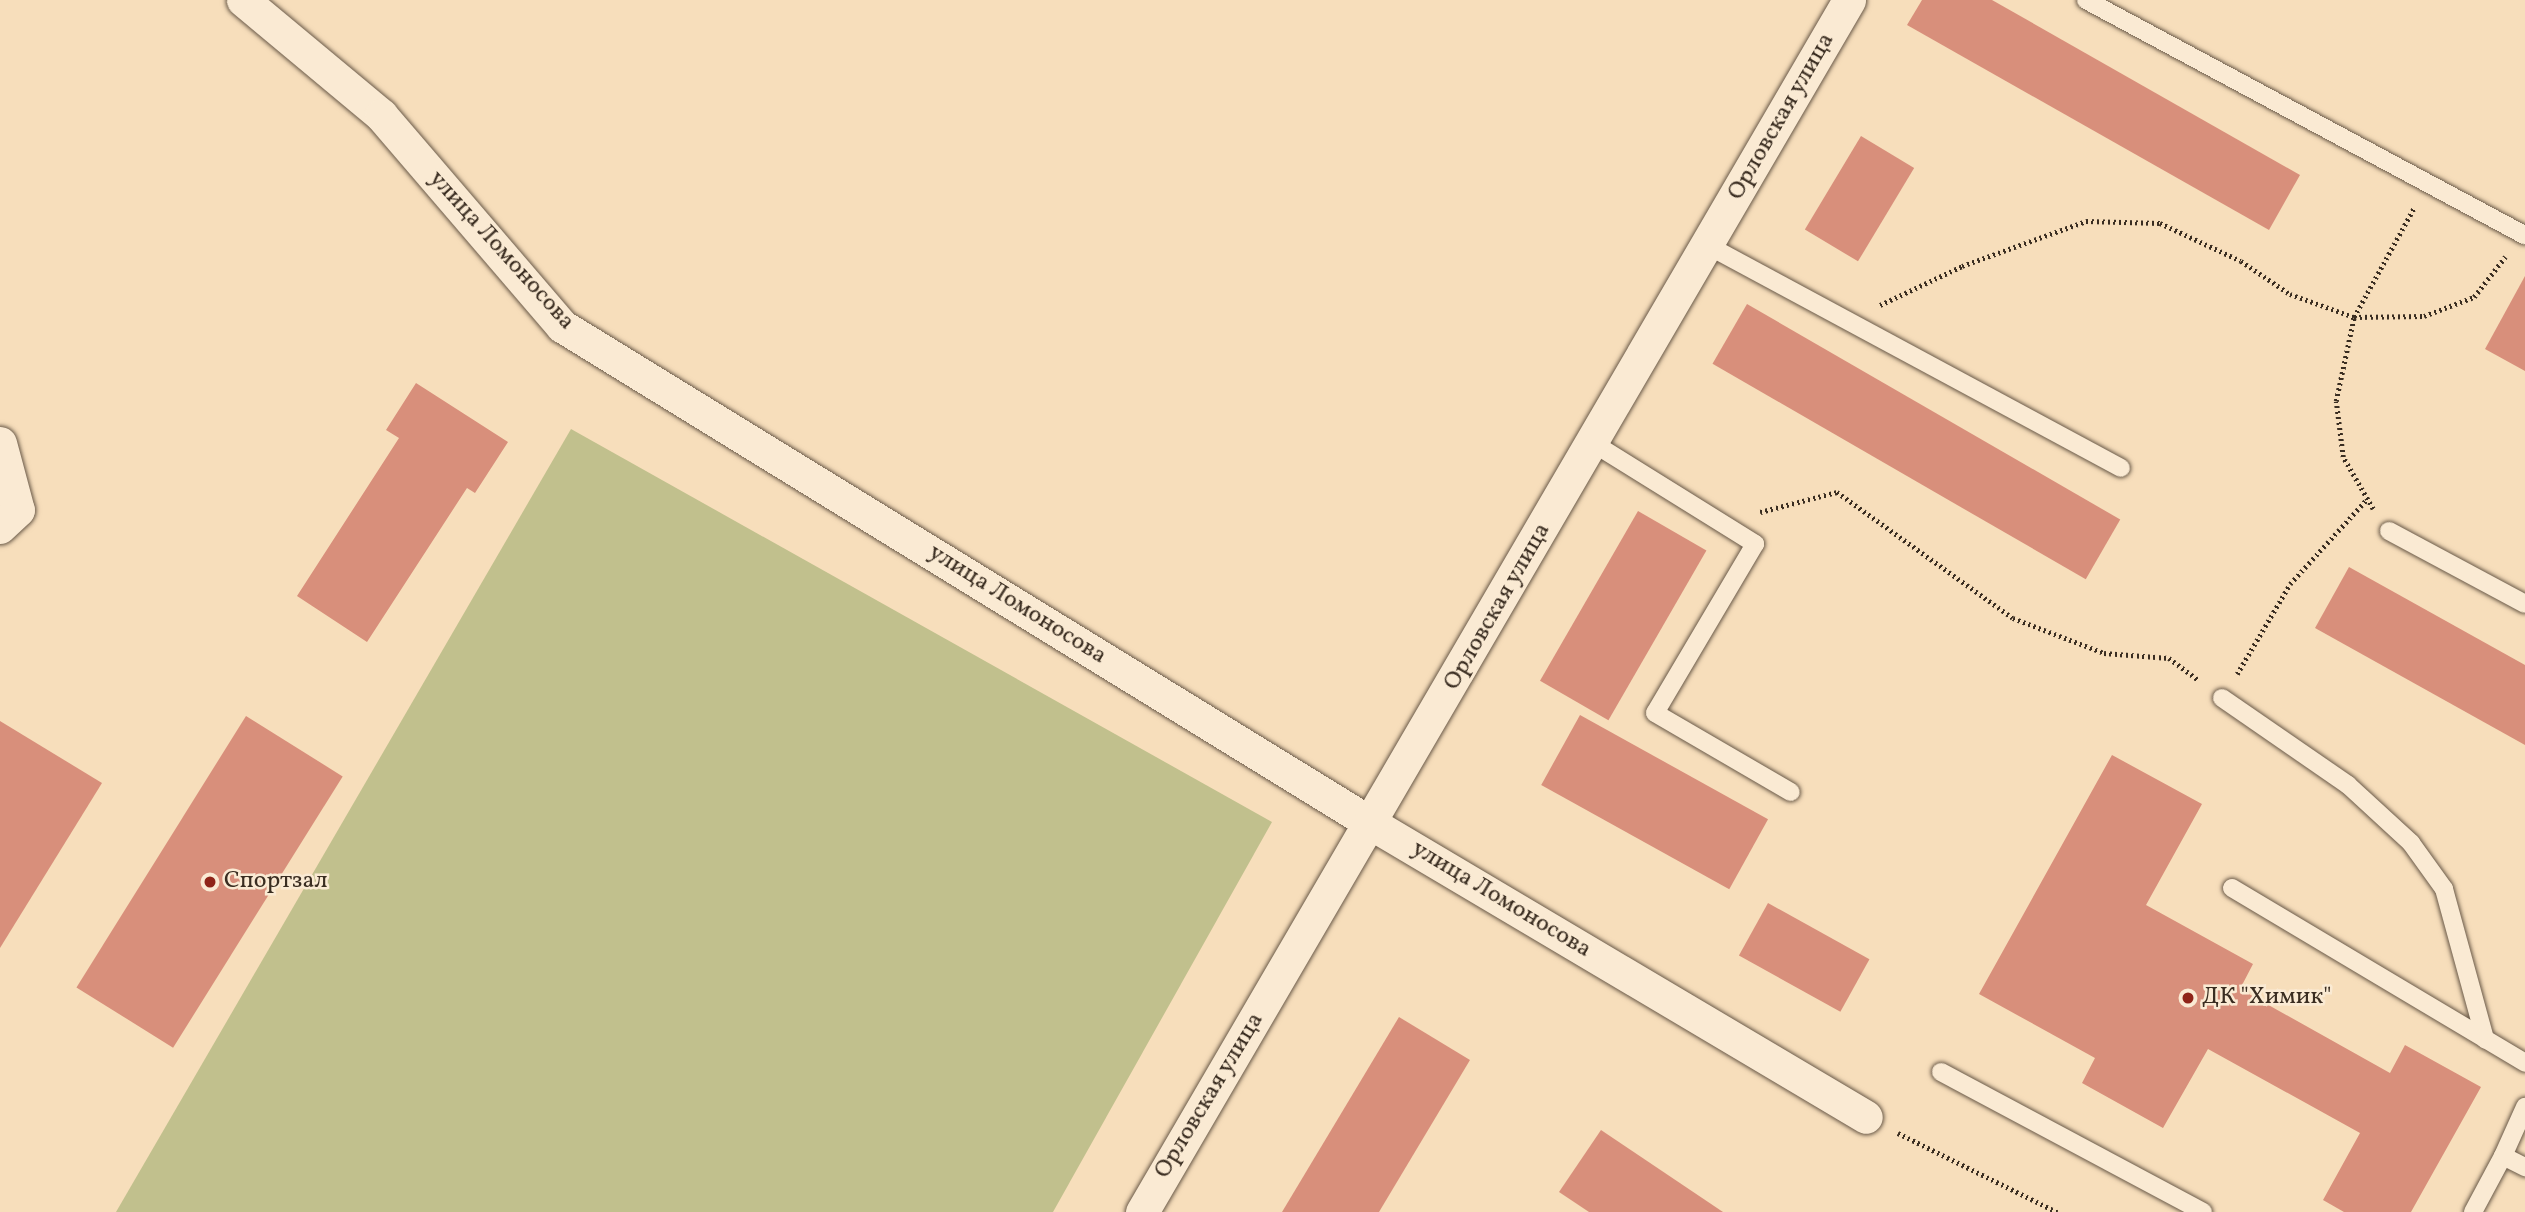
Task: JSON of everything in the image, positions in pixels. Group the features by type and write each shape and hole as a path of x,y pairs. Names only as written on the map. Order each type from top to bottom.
{"street":[{"name":"улица Ломоносова","path":"243,0 380,115 562,326 1372,824 1866,1116"},
{"name":"Орловская улица","path":"1142,1212 1372,824 1849,0"},
{"path":"0,443 18,510 0,527"}],"lane":[{"path":"2086,0 2524,234"},
{"path":"1707,245 2121,468"},
{"path":"1593,443 1755,544 1655,713 1791,792"},
{"path":"2389,531 2525,604"},
{"path":"2222,698 2348,785 2410,843 2444,889 2485,1039"},
{"path":"2232,888 2525,1063"},
{"path":"1941,1072 2203,1212"},
{"path":"2473,1212 2525,1107"},
{"path":"2503,1156 2525,1167"}],"path":[{"path":"2389,531 2343,457 2336,401 2354,317 2402,223 2431,185"},
{"path":"1848,320 1962,266 2086,221 2160,223 2241,261 2290,294 2354,317 2424,316 2474,298 2524,234"},
{"path":"1720,522 1837,492 2012,618 2104,653 2169,658 2222,698 2290,584 2367,499"},
{"path":"1866,1116 2057,1212"}],"shaded area":[{"path":"571,429 1272,822 1053,1212 116,1212"}],"building":[{"path":"1922,0 1992,0 2300,175 2269,230 1907,25"},
{"path":"1861,136 1914,168 1858,261 1805,229"},
{"path":"2525,276 2525,371 2485,349"},
{"path":"1747,304 2120,519 2086,579 1712,364"},
{"path":"416,383 508,442 475,493 467,488 367,642 297,596 399,438 386,430"},
{"path":"1638,511 1706,550 1608,720 1540,681"},
{"path":"2349,567 2525,665 2525,745 2315,628"},
{"path":"1580,715 1768,819 1729,889 1541,785"},
{"name":"Спортзал","path":"246,716 343,776 173,1048 76,987"},
{"path":"0,721 102,783 0,948"},
{"name":"ДК \"Химик\"","path":"2112,755 2202,804 2146,905 2253,964 2240,989 2390,1073 2405,1045 2481,1087 2411,1212 2344,1212 2323,1200 2360,1133 2208,1049 2163,1128 2082,1083 2095,1058 1979,994"},
{"path":"1768,903 1869,959 1840,1012 1739,955"},
{"path":"1399,1017 1470,1060 1379,1212 1282,1212"},
{"path":"1601,1130 1723,1212 1589,1212 1559,1192"}],"place":[{"name":"Спортзал","path":"210,882"},
{"name":"ДК \"Химик\"","path":"2188,998"}]}
